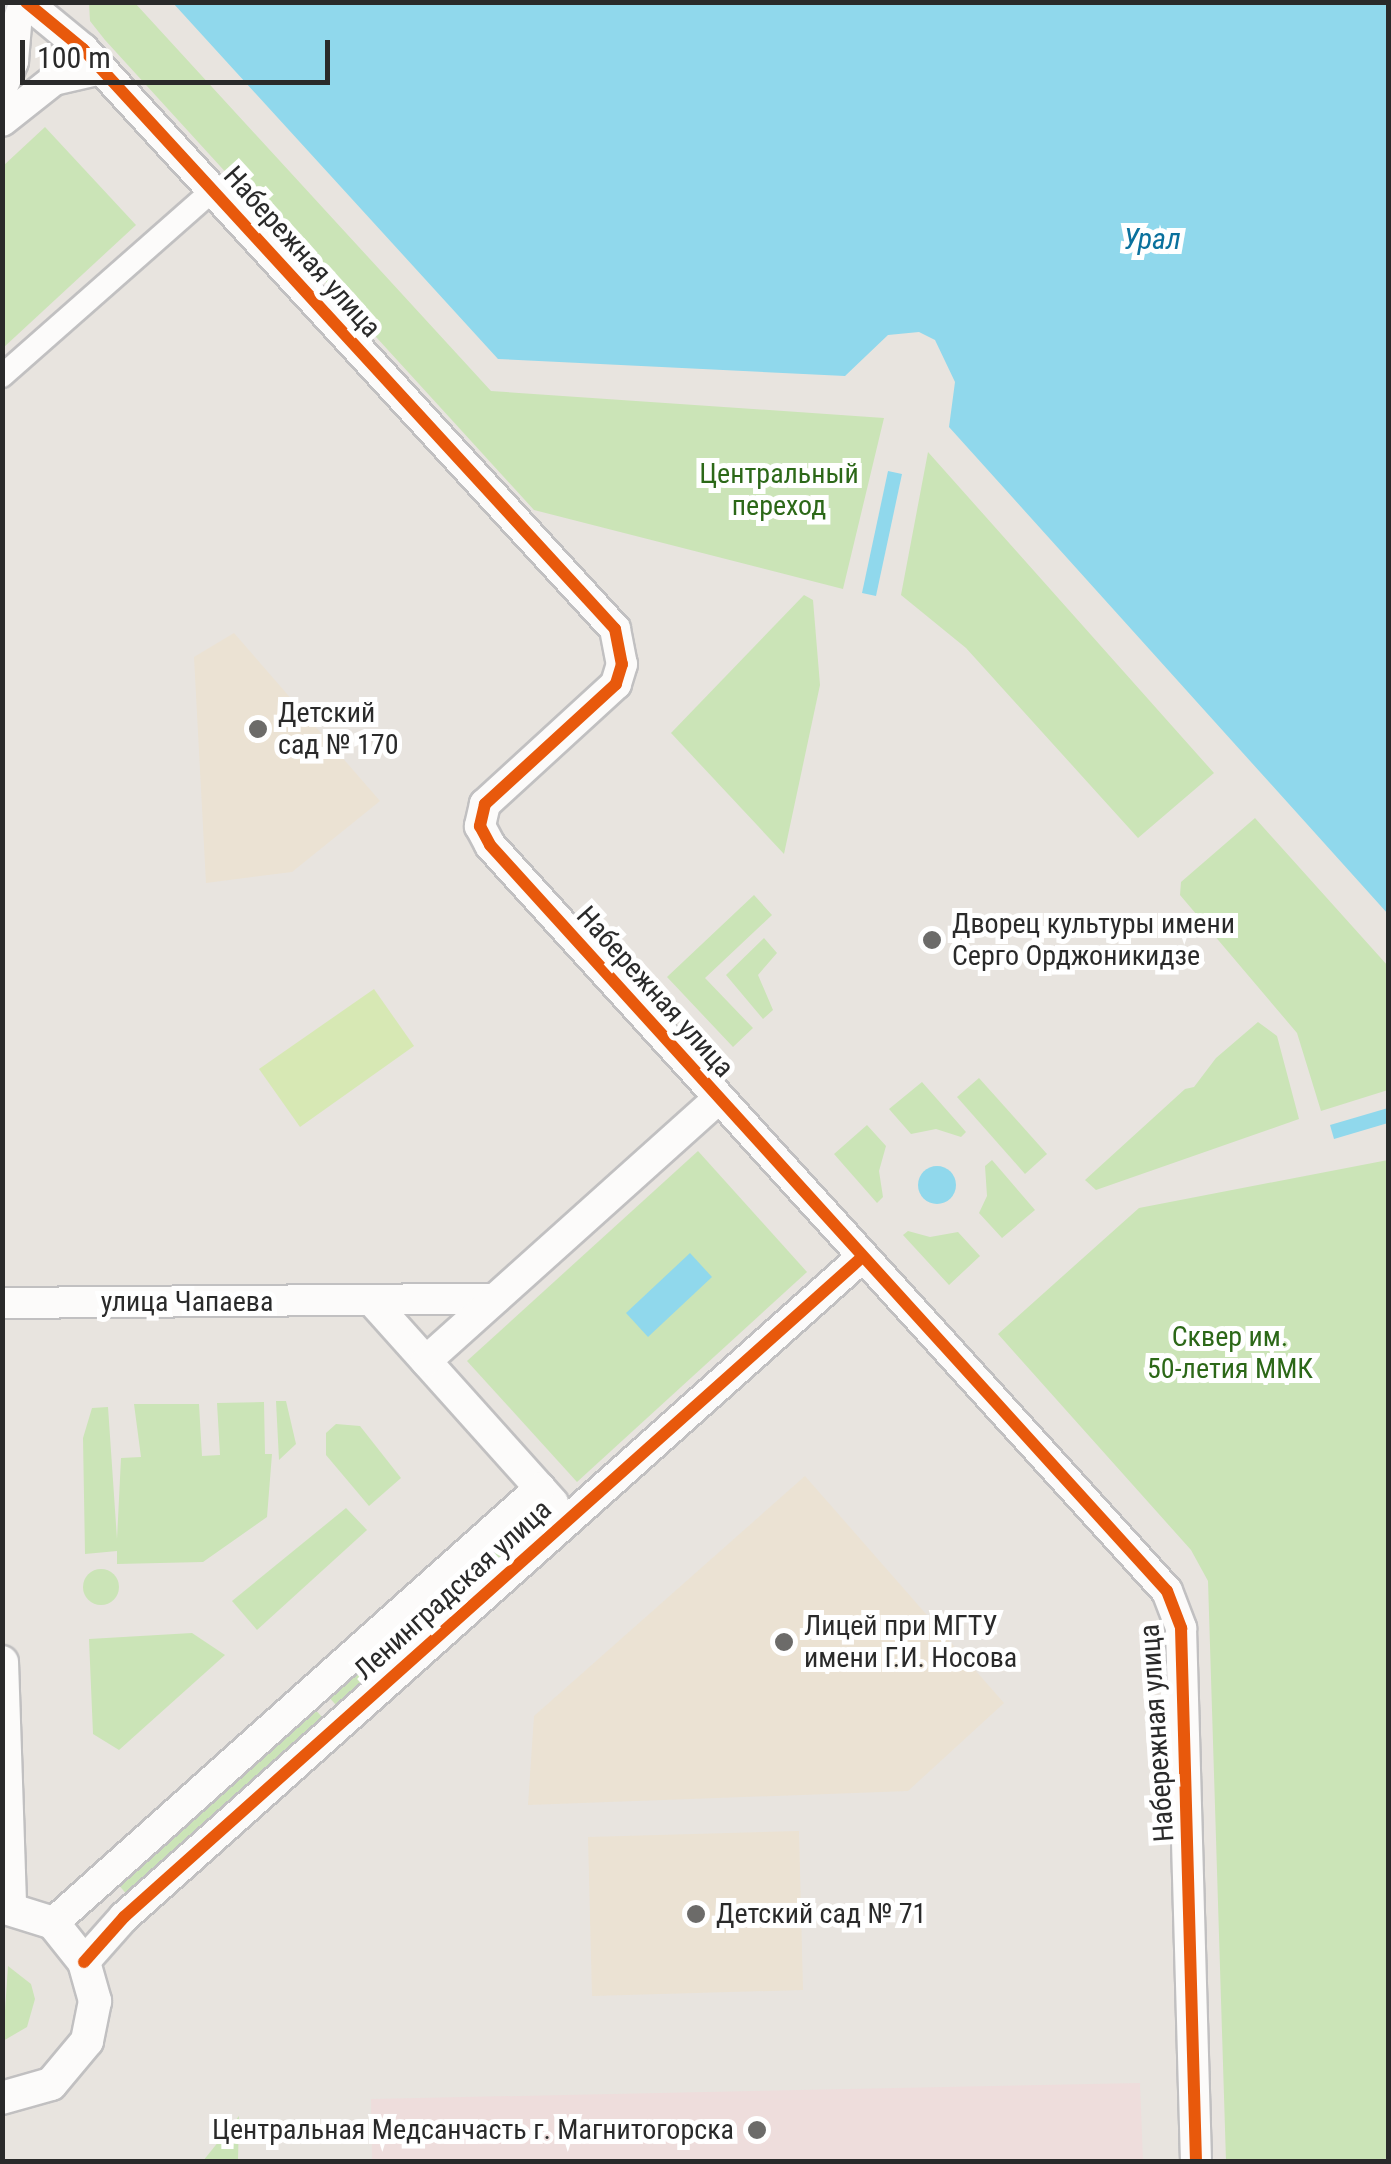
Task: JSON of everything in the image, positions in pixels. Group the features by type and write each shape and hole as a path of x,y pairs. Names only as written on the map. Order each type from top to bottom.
{"main road":[{"path":"2,86 12,61 17,2"},
{"path":"2,1662 6,1907 53,1922 84,1962 95,2001 87,2041 50,2084 2,2098"}],"street":[{"name":"Набережная улица","path":"26,2 101,69 615,629 622,664 608,698 495,794 480,826 490,845 860,1260 1140,1553 1174,1609 1181,1628 1186,1752 1196,2162"},
{"path":"2,121 54,80 101,69"},
{"path":"2,376 214,190"},
{"path":"426,1361 718,1099"},
{"name":"Ленинградская улица","path":"84,1962 124,1917 860,1260"},
{"name":"улица Чапаева","path":"2,1303 496,1299"},
{"path":"372,1300 568,1520"},
{"name":"Ленинградская улица","path":"53,1922 540,1488"}],"shaded area":[{"name":"Детский сад № 170","path":"234,633 380,801 292,872 206,883 194,657"},
{"name":"Лицей при МГТУ имени Г.И. Носова","path":"805,1476 1004,1703 908,1791 528,1805 534,1716"},
{"name":"Детский сад № 71","path":"799,1831 803,1990 592,1996 588,1837"},
{"name":"Центральная Медсанчасть г. Магнитогорска","path":"1140,2083 1143,2161 372,2161 371,2099"}],"green space":[{"name":"Центральный переход","path":"89,3 135,3 491,391 884,418 843,589 534,510 105,40 90,21"},
{"path":"45,127 136,225 3,348 3,166"},
{"path":"928,452 1214,773 1138,838 966,648 901,595"},
{"path":"804,595 813,600 820,685 784,854 671,733"},
{"path":"1255,818 1388,966 1388,1090 1321,1111 1297,1033 1180,895 1181,882"},
{"path":"754,895 772,915 705,978 753,1028 733,1047 667,977"},
{"path":"764,938 777,953 758,975 773,1010 763,1019 726,975"},
{"path":"374,989 414,1046 300,1127 259,1069"},
{"path":"1258,1022 1277,1036 1299,1119 1096,1190 1085,1180 1185,1089 1194,1087 1216,1058"},
{"path":"979,1078 1047,1154 1025,1174 957,1097"},
{"path":"922,1082 966,1132 961,1137 936,1129 911,1134 889,1109"},
{"path":"867,1125 886,1146 879,1171 883,1197 877,1203 834,1154"},
{"path":"698,1151 807,1272 577,1482 467,1361"},
{"path":"992,1160 1035,1210 1002,1238 979,1213 987,1196 985,1166"},
{"name":"Сквер им. 50-летия ММК","path":"1388,1160 1388,2161 1226,2161 1208,1581 1191,1550 998,1334 1139,1208"},
{"path":"908,1231 930,1237 958,1232 980,1256 949,1285 903,1235"},
{"path":"276,1401 286,1401 296,1444 279,1460"},
{"path":"264,1402 265,1454 272,1454 267,1517 203,1562 117,1564 117,1551 85,1554 83,1438 92,1408 108,1407 117,1539 121,1458 141,1457 134,1404 199,1404 202,1456 220,1455 217,1403"},
{"path":"336,1424 360,1426 401,1478 369,1506 326,1455 326,1433"},
{"path":"346,1508 367,1530 257,1630 232,1601"},
{"path":"530,1511 546,1528 343,1713 328,1696"},
{"path":"101,1569 114,1574 119,1587 114,1600 101,1605 88,1600 83,1587 88,1574"},
{"path":"192,1633 225,1655 119,1750 93,1734 89,1639"},
{"path":"314,1708 329,1725 133,1902 118,1884"},
{"path":"8,1966 31,1984 35,1999 27,2027 3,2041"},
{"path":"239,2116 238,2161 203,2161"}],"water":[{"name":"Урал","path":"173,3 1388,3 1388,914 949,427 955,382 935,340 919,332 888,335 845,376 498,359"},
{"path":"888,471 902,474 876,596 862,593"},
{"path":"1388,1108 1388,1123 1334,1139 1330,1125"},
{"path":"937,1166 950,1172 956,1185 950,1198 937,1204 924,1198 918,1185 924,1172"},
{"path":"690,1253 712,1277 648,1337 626,1313"}],"tram line":[{"path":"2,15 7,2"}],"cycle path":[{"path":"26,2 83,49 615,629 622,664 616,684 485,804 480,826 490,845 1167,1591 1181,1628 1196,2162"},
{"path":"84,1962 124,1917 860,1259"}],"place":[{"name":"Детский сад № 170","path":"258,729"},
{"name":"Дворец культуры имени Серго Орджоникидзе","path":"932,940"},
{"name":"Лицей при МГТУ имени Г.И. Носова","path":"784,1642"},
{"name":"Детский сад № 71","path":"696,1914"},
{"name":"Центральная Медсанчасть г. Магнитогорска","path":"757,2130"}]}
